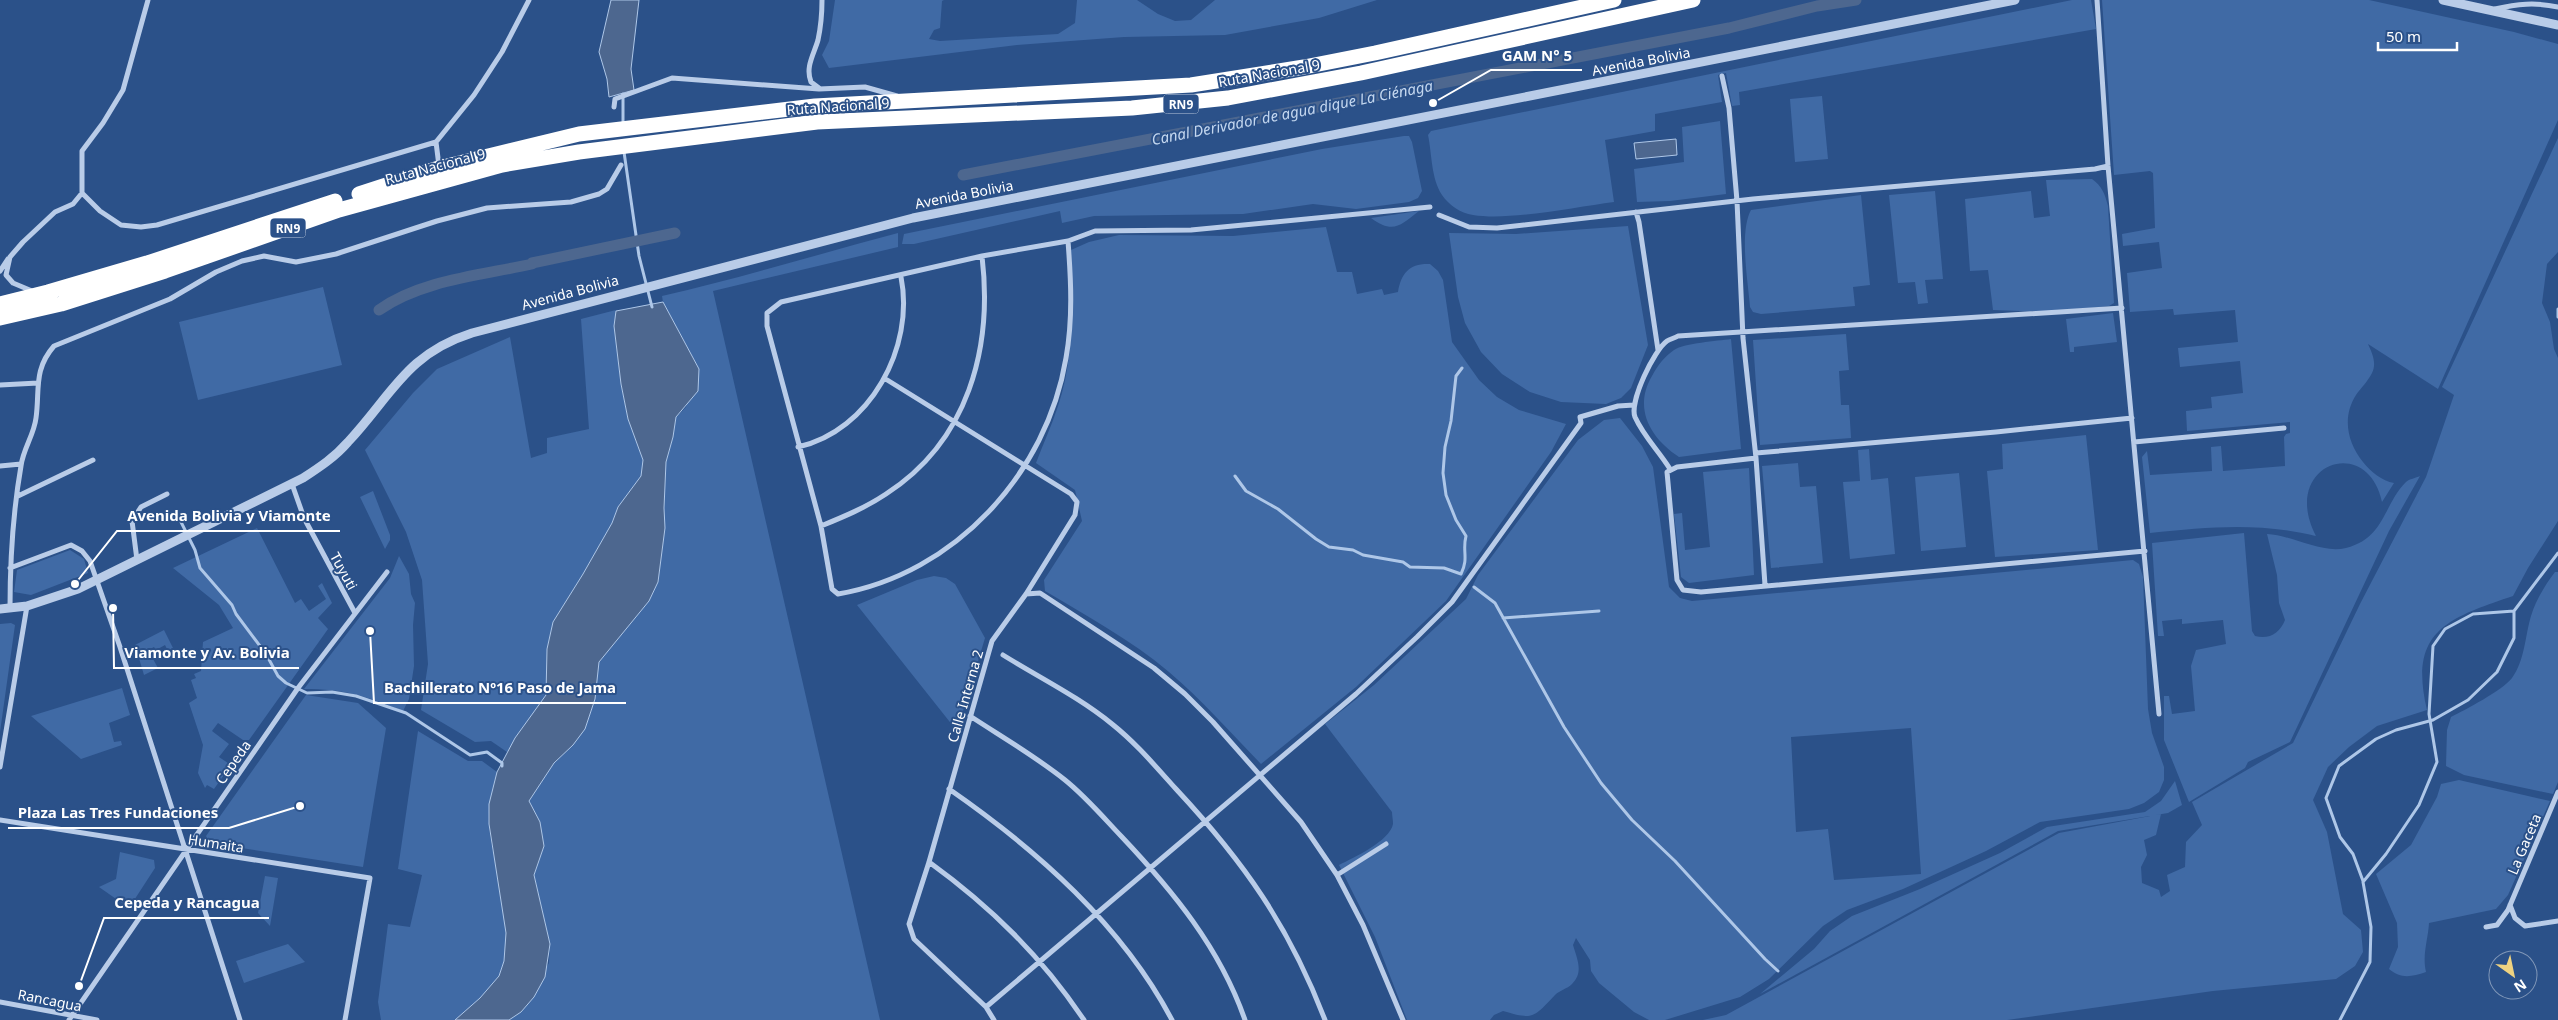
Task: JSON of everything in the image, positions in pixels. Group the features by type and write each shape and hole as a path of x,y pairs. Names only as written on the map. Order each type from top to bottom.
{"highway":[{"name":"Ruta Nacional 9","path":"0,304 48,292 439,168 579,134 815,106 1191,85 1357,57 1614,0"},
{"name":"Ruta Nacional 9","path":"0,318 61,304 183,265 339,210 502,165 579,152 818,122 1124,108 1228,98 1361,73 1692,0"}],"street":[{"path":"0,271 10,257 45,220 73,204 82,192 82,151 103,123 123,90 148,0"},
{"path":"82,192 100,211 121,224 141,227 157,225 436,142 488,73 529,0"},
{"path":"819,89 811,82 809,66 818,40 822,16 822,0"},
{"name":"Avenida Bolivia","path":"0,609 27,606 63,595 98,580 292,484 336,455 390,389 432,350 452,339 472,332 913,218 2015,0"},
{"path":"2097,0 2108,166 2159,714"},
{"path":"2443,0 2558,25"},
{"path":"2493,10 2519,3 2542,4 2558,8"},
{"path":"1722,76 1729,108 1737,201 1743,331 1756,455 1765,585"},
{"path":"614,107 615,99 672,78 819,89 865,87 912,100"},
{"path":"436,142 439,168"},
{"path":"10,608 10,568 21,464 36,420 38,383 44,356 54,346 170,299 216,272 242,261 264,256 296,262 336,254 437,221 487,208 571,202 599,194 607,189 621,165"},
{"path":"1439,215 1469,226 1497,228 1737,201 2095,169 2108,166"},
{"path":"1068,241 1072,302 1066,360 1048,419 1025,464 998,502 963,536 916,568 862,588 838,594 832,589 820,526 767,326 767,312 781,302 901,277 982,256 1068,241 1095,230 1190,230 1430,207"},
{"path":"1636,212 1640,222 1658,350"},
{"path":"820,526 866,506 898,486 930,455 954,421 976,372 982,341 986,296 982,256"},
{"path":"10,257 6,275 13,283 27,290 48,292"},
{"path":"798,447 824,438 852,419 872,398 884,378 896,350 901,328 903,305 901,277"},
{"path":"1670,469 1634,415 1634,406 1643,380 1658,350 1667,341 1678,336 2122,308"},
{"path":"884,378 1025,464"},
{"path":"0,385 38,383"},
{"path":"994,1020 986,1007 1356,694 1452,602 1582,423 1580,417 1618,406 1634,406"},
{"path":"1670,469 1756,455 2132,418"},
{"path":"2134,442 2284,428"},
{"path":"18,496 94,460"},
{"path":"0,466 21,464"},
{"name":"Calle Interna 2","path":"986,1007 914,939 909,924 929,862 992,641 1026,594 1075,515 1076,502 1071,494 1025,464"},
{"path":"1670,469 1666,478 1677,580 1683,590 1701,592 2145,551"},
{"name":"Tuyuti","path":"292,484 304,518 356,613"},
{"path":"137,560 132,521 141,506 167,494"},
{"path":"10,568 71,545 82,551 90,561 98,580 240,1020"},
{"name":"Cepeda","path":"70,1018 298,688 387,572"},
{"path":"1026,594 1040,593 1154,668 1214,722 1301,822 1336,875 1363,925 1402,1020"},
{"path":"0,767 27,606"},
{"path":"1003,655 1079,699 1113,725 1143,753 1206,821 1243,865 1275,914 1300,962 1325,1020"},
{"path":"970,716 1066,781 1151,867 1198,926 1237,996 1245,1020"},
{"path":"949,789 989,817 1045,862 1095,914 1142,970 1172,1020"},
{"name":"La Gaceta","path":"2486,927 2497,925 2510,905 2558,792"},
{"name":"Humaita","path":"0,820 370,878 345,1020"},
{"path":"1336,875 1386,844"},
{"path":"929,862 973,894 1015,933 1040,962 1084,1020"},
{"path":"2510,905 2515,918 2525,926 2558,922"},
{"name":"Rancagua","path":"0,1002 70,1018 97,1020"}],"shaded area":[{"path":"611,0 639,0 631,69 634,90 609,97 607,79 599,52"},
{"path":"835,0 944,0 942,1 940,28 934,30 929,39 940,41 1058,34 1075,23 1077,0 1137,0 1158,14 1175,21 1191,20 1215,0 1377,0 1319,18 1225,35 1124,37 1017,45 829,68 822,55 829,41"},
{"path":"2072,0 2091,0 2096,29 1739,92 1740,105 1732,106 1726,73 1718,75 1722,102 1655,114 1655,131 1605,140 1614,202 1524,215 1473,215 1455,208 1438,188 1432,166 1428,135 1431,131"},
{"path":"2102,0 2369,0 2514,32 2558,44 2558,120 2438,389 2368,344 2374,366 2370,376 2352,403 2349,412 2348,429 2353,446 2366,466 2381,478 2394,483 2382,502 2373,480 2360,468 2345,463 2330,466 2317,476 2309,491 2308,511 2316,536 2253,527 2150,533 2142,457 2147,451 2150,475 2212,471 2211,447 2221,446 2223,471 2285,466 2284,437 2290,433 2290,422 2187,431 2186,411 2212,408 2211,397 2243,393 2240,361 2180,367 2178,348 2238,342 2235,310 2174,315 2173,309 2130,312 2127,273 2162,268 2159,242 2123,246 2122,234 2155,228 2153,173 2150,171 2114,175"},
{"path":"1822,96 1828,159 1795,162 1790,99"},
{"path":"1720,121 1726,194 1670,201 1637,202 1634,169 1684,162 1682,127"},
{"path":"1409,136 1412,142 1422,191 1418,198 1409,202 1356,209 1313,204 1243,214 1094,216 1062,223 1060,211 914,244 902,244 904,234 1322,149"},
{"path":"2558,138 2558,252 2547,264 2542,303 2550,322 2554,349 2558,358 2558,521 2528,568 2513,596 2469,612 2452,621 2438,632 2429,645 2423,662 2423,683 2427,710 2377,726 2349,747 2328,767 2313,800 2327,832 2343,914 2361,930 2363,952 2355,966 2336,979 2213,991 2007,1020 1703,1020 1726,1015 2059,833 2161,814 2156,835 2144,840 2147,855 2141,867 2142,883 2159,890 2161,897 2170,891 2167,875 2185,867 2186,842 2202,825 2192,802 2293,743 2360,604 2426,477 2454,395 2442,387"},
{"path":"1676,139 1677,155 1636,159 1634,143"},
{"path":"2092,179 2103,191 2108,206 2114,303 2109,306 2051,312 1993,310 1988,270 1970,271 1965,199 2031,191 2034,218 2050,216 2046,180"},
{"path":"1935,191 1943,279 1925,280 1928,303 1918,304 1915,282 1898,283 1889,195"},
{"path":"1861,195 1870,285 1853,287 1855,306 1761,314 1753,312 1750,307 1745,244 1747,219 1751,210"},
{"path":"1419,211 1407,221 1391,227 1385,226 1371,218"},
{"path":"1628,226 1648,345 1631,388 1621,398 1606,404 1561,402 1530,392 1502,374 1481,352 1465,323 1458,297 1449,233 1516,234"},
{"path":"1326,227 1337,272 1352,272 1357,294 1382,289 1384,295 1398,292 1401,279 1408,270 1417,265 1430,264 1438,271 1443,280 1452,342 1479,380 1497,397 1519,410 1566,424 1551,452 1446,601 1356,687 1261,764 1169,672 1140,649 1045,591 1044,580 1082,521 1075,490 1036,463 1058,406 1067,368 1071,328 1071,250 1089,242 1119,235 1233,236"},
{"path":"898,233 898,247 713,291 880,1020 509,1020 521,1012 549,963 550,944 534,875 544,846 540,822 529,801 554,763 573,745 596,676 598,662 649,601 658,582 665,528 666,462 676,417 686,407 699,369 663,302 662,296 751,274"},
{"path":"323,287 342,365 198,400 179,322"},
{"path":"663,302 699,369 698,391 676,417 666,462 665,528 658,582 649,601 599,662 595,699 585,729 573,745 554,763 529,801 540,822 544,846 534,875 550,944 545,977 534,997 521,1012 509,1020 455,1020 480,998 499,976 504,961 506,933 489,824 489,804 497,772 515,738 546,695 547,649 553,622 612,523 618,507 641,476 643,460 628,419 621,384 614,326 616,311"},
{"path":"616,310 614,326 621,384 628,419 643,460 641,476 618,507 612,523 553,622 547,649 546,695 507,752 491,741 475,742 421,710 428,664 422,580 406,532 365,450 413,393 437,369 510,337 531,458 547,453 547,438 589,429 581,319"},
{"path":"2113,313 2117,342 2074,347 2074,352 2070,352 2066,319"},
{"path":"1846,334 1849,370 1839,371 1841,405 1849,405 1851,438 1760,445 1753,340"},
{"path":"1731,339 1741,449 1679,457 1660,441 1648,421 1644,399 1652,376 1667,355 1674,350 1693,344"},
{"path":"1620,418 1642,446 1653,467 1669,587 1680,598 1692,601 2133,560 2139,564 2143,577 2148,709 2152,733 2164,767 2164,780 2159,792 2144,803 2129,809 2040,822 1986,851 1903,889 1847,910 1823,926 1769,979 1740,997 1665,1020 1649,1020 1634,1012 1599,983 1591,971 1590,960 1576,938 1573,945 1579,970 1576,979 1570,986 1557,993 1537,1013 1521,1016 1503,1011 1494,1015 1490,1020 1407,1020 1375,937 1339,865 1370,848 1385,837 1393,824 1392,812 1325,724 1374,685 1466,599 1478,575 1578,440 1604,420","holes":["1911,728 1921,874 1834,880 1828,829 1796,832 1791,737"]},
{"path":"2086,435 2098,550 1995,557 1987,471 2003,469 2002,444"},
{"path":"1869,449 1871,480 1888,478 1895,554 1850,559 1843,482 1860,481 1858,450"},
{"path":"1798,463 1800,487 1816,486 1823,563 1771,568 1762,466"},
{"path":"1749,468 1754,575 1689,583 1681,577 1674,514 1682,513 1685,550 1710,547 1703,472"},
{"path":"1959,473 1966,547 1921,551 1915,477"},
{"path":"2420,476 2389,531 2290,742 2248,762 2245,768 2189,802 2164,740 2164,696 2169,696 2172,714 2195,711 2191,666 2196,650 2226,644 2223,620 2182,624 2182,619 2162,621 2164,636 2158,636 2152,543 2244,533 2252,631 2255,636 2269,636 2280,629 2285,620 2279,603 2277,575 2267,534 2327,548 2346,548 2369,537 2382,520 2398,491 2406,482"},
{"path":"373,491 390,535 390,540 385,549 360,497"},
{"path":"257,528 295,603 301,599 309,611 326,599 318,586 322,583 332,603 318,618 328,629 249,740 243,740 218,723 212,731 229,744 219,757 231,765 214,789 207,785 205,788 198,773 203,745 189,703 197,698 191,680 196,678 194,674 201,671 203,642 233,628 219,605 173,568"},
{"path":"70,550 84,559 88,573 31,595 14,592 17,570"},
{"path":"399,556 409,574 411,594 415,603 413,625 414,666 409,699 403,711 355,694 331,690 304,689 390,578"},
{"path":"2555,572 2558,572 2558,782 2553,794 2464,775 2446,766 2447,730 2451,717 2492,694 2512,678 2520,664 2533,610 2541,593"},
{"path":"934,576 946,578 955,584 985,638 957,731 857,605 917,580"},
{"path":"11,623 15,625 0,732 0,624"},
{"path":"164,630 173,648 168,651 165,645 156,650 154,647 148,650 158,668 144,675 135,645"},
{"path":"122,688 130,715 109,723 114,742 121,741 122,745 81,759 31,716"},
{"path":"306,695 358,703 386,728 363,867 209,843 206,836"},
{"path":"418,731 468,761 482,761 497,772 491,798 489,825 503,903 506,944 504,962 499,976 490,988 455,1020 381,1020 378,1002 388,924 410,927 422,875 398,869"},
{"path":"2459,780 2550,801 2508,895 2496,909 2429,923 2425,954 2426,972 2402,976 2389,969 2398,947 2397,923 2376,874 2411,845 2437,797 2441,784"},
{"path":"2175,781 2182,805 2168,813 2058,831 1760,994 1814,949 1830,931 1852,916 1920,889 2000,853 2047,827 2145,812 2161,801"},
{"path":"120,852 154,860 155,868 129,908 99,887 116,879"},
{"path":"265,876 278,878 270,926 258,913"},
{"path":"288,944 305,962 244,983 236,961"}],"waterway":[{"name":"Canal Derivador de agua dique La Ciénaga","path":"963,175 1729,28 1817,6 1856,0"},
{"path":"623,94 623,125"},
{"path":"624,152 639,256 652,307"},
{"name":"Canal Derivador de agua dique La Ciénaga","path":"532,263 675,233"},
{"name":"Canal Derivador de agua dique La Ciénaga","path":"379,310 396,300 433,285 532,264"},
{"path":"2558,309 2558,317"},
{"path":"1235,476 1246,491 1278,509 1329,547 1353,550 1363,555 1403,562 1410,567 1444,568 1461,574 1465,563 1466,536 1456,520 1446,495 1443,473 1456,376 1462,368"},
{"path":"178,516 195,550 200,568 232,605 236,614 266,654 278,676 286,683 307,693 332,692 356,696 406,713 470,755 487,752 502,763 502,766"},
{"path":"2340,1020 2370,962 2371,927 2363,882 2386,854 2419,805 2437,762 2429,714 2433,646 2445,629 2473,614 2514,611 2558,553"},
{"path":"1474,587 1495,603 1564,727 1601,783 1632,820 1675,861 1778,971"},
{"path":"1503,618 1599,611"},
{"path":"2363,881 2353,854 2340,837 2326,798 2339,766 2376,739 2396,730 2433,720 2468,700 2497,672 2514,638 2514,611"}],"place":[{"name":"GAM N° 5","path":"1433,103"},
{"name":"Avenida Bolivia y Viamonte","path":"75,584"},
{"name":"Viamonte y Av. Bolivia","path":"113,608"},
{"name":"Bachillerato Nº16 Paso de Jama","path":"370,631"},
{"name":"Plaza Las Tres Fundaciones","path":"300,806"},
{"name":"Cepeda y Rancagua","path":"79,986"}]}
